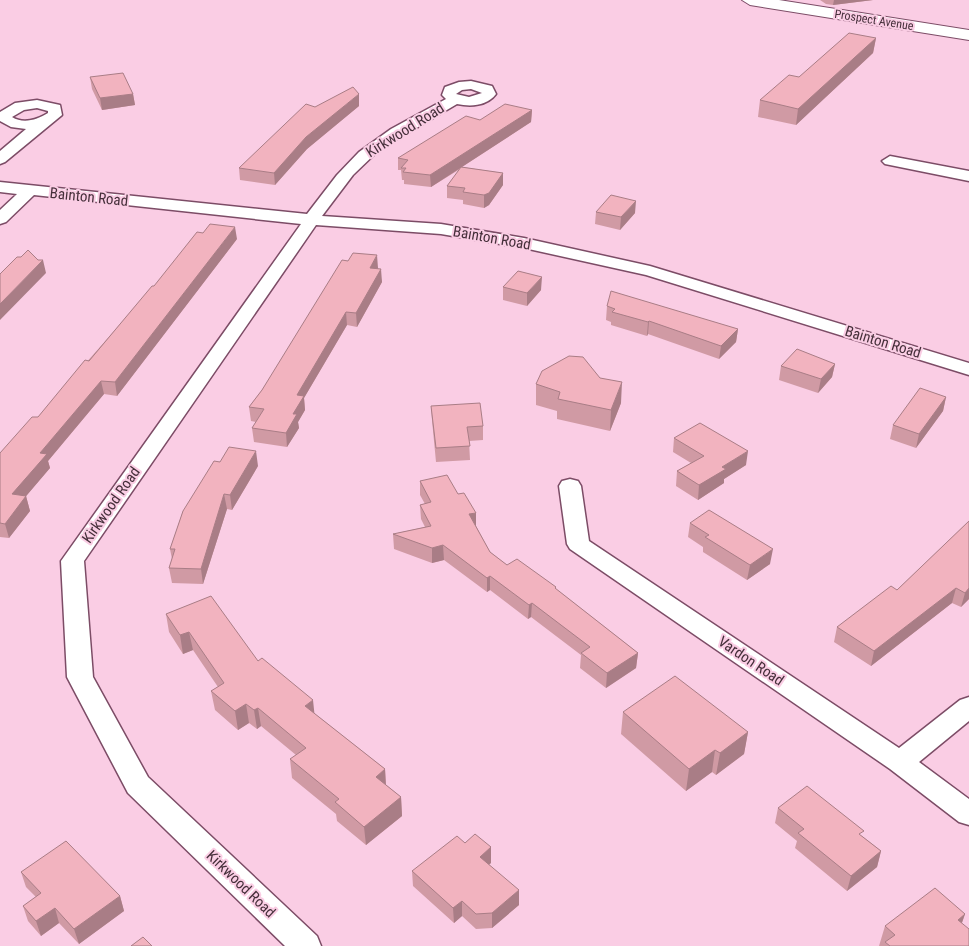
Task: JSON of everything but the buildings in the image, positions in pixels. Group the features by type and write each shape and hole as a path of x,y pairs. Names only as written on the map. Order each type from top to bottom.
{"main road":[{"name":"Prospect Avenue","path":"750,0 969,35"}],"street":[{"name":"Kirkwood Road","path":"306,946 138,786 80,677 72,560 324,202 364,154 456,99"},
{"path":"0,159 44,121"},
{"path":"890,161 969,176"},
{"name":"Bainton Road","path":"0,187 313,220 441,230 524,243 650,271 969,369"},
{"path":"0,219 29,191"},
{"name":"Vardon Road","path":"570,486 578,544 900,762 969,814"},
{"path":"900,762 969,707"}]}
